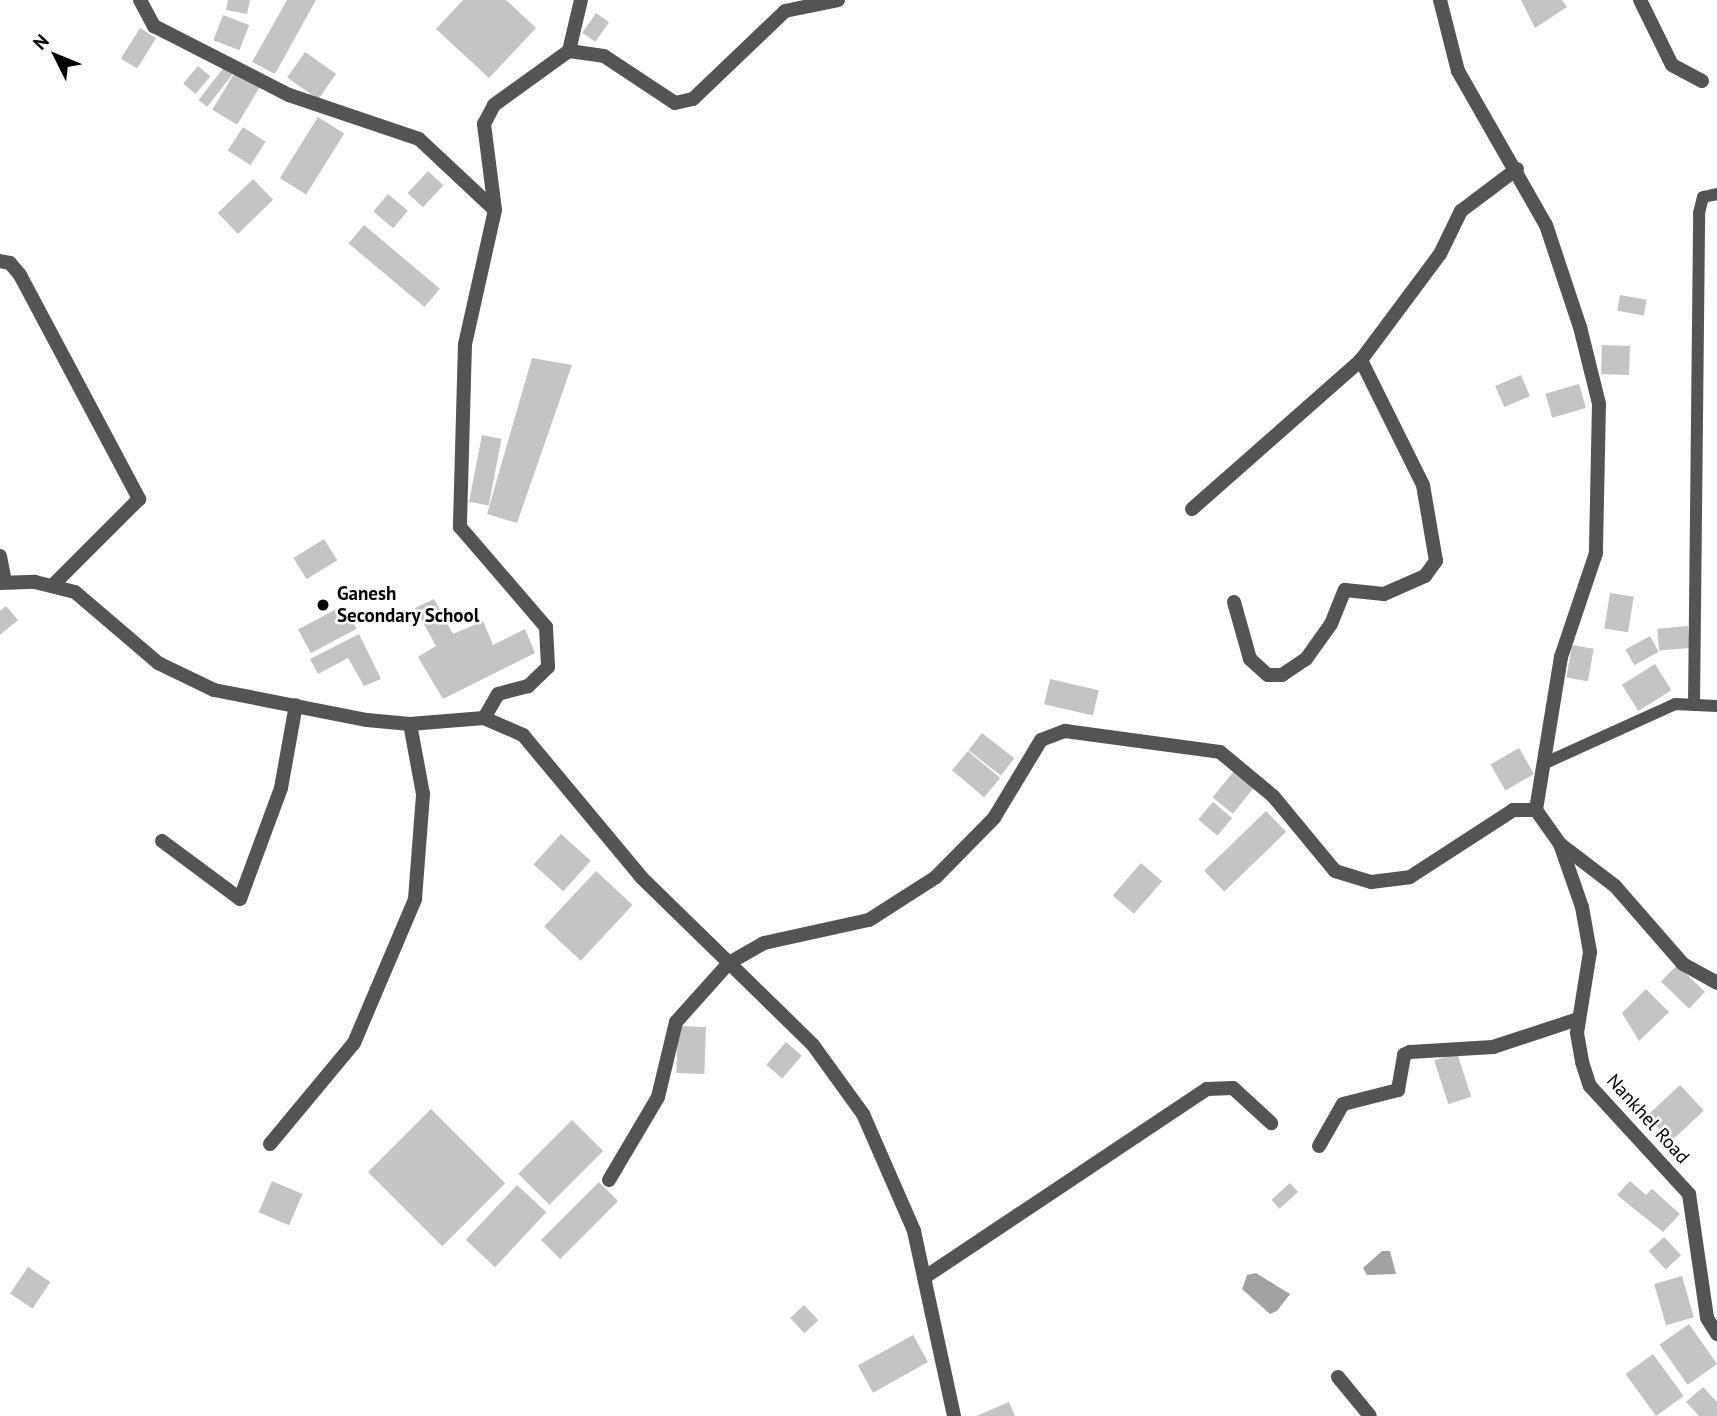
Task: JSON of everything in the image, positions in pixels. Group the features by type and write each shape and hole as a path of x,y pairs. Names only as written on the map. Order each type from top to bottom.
{"street":[{"path":"140,0 154,26 289,95 419,139 495,210"},
{"path":"484,718 498,694 528,686 548,667 546,628 460,527 465,344 495,210 484,124 494,105 569,51 581,0"},
{"path":"569,51 604,56 675,103 693,99 785,10 838,0"},
{"path":"609,1180 658,1097 676,1022 729,963 764,943 869,920 936,877 994,818 1029,752 1041,740 1065,731 1220,752 1273,796 1335,871 1371,882 1410,877 1513,810 1536,810 1561,657 1596,553 1599,404 1580,327 1546,225 1517,169 1458,71 1440,0"},
{"path":"1640,0 1672,65 1702,81"},
{"path":"1192,509 1361,360 1440,254 1461,211 1517,169"},
{"path":"0,261 10,263 20,275 139,499 54,584"},
{"path":"1234,601 1250,659 1268,675 1282,675 1306,659 1331,624 1345,590 1384,594 1425,576 1437,561 1423,485 1361,360"},
{"path":"0,556 3,583 54,584 92,604 129,641 187,678 237,696 410,724 484,718 506,725 537,749 642,878 813,1045 863,1114 904,1197 925,1277 954,1416"},
{"path":"162,841 240,899 281,788 296,705"},
{"path":"270,1144 354,1043 415,899 423,794 410,724"},
{"name":"Nankhel Road","path":"1536,810 1560,844 1582,907 1590,952 1578,1019 1581,1062 1590,1086 1689,1194 1707,1318 1717,1334"},
{"path":"1560,844 1615,886 1683,964 1717,983"},
{"path":"1318,1146 1343,1104 1398,1090 1404,1055 1410,1052 1493,1047 1578,1019"},
{"path":"925,1277 1207,1089 1233,1088 1271,1123"},
{"path":"1338,1377 1370,1416"}],"lane":[{"path":"1693,705 1699,213 1703,197 1717,194"},
{"path":"1543,764 1675,704 1717,706"}],"shaded area":[{"path":"1382,1251 1390,1251 1396,1274 1367,1275 1363,1268"},
{"path":"1256,1273 1290,1294 1277,1311 1270,1314 1242,1289 1247,1275"}],"building":[{"path":"228,0 250,0 247,14 226,10"},
{"path":"287,0 316,0 275,74 252,62"},
{"path":"463,0 506,0 536,28 489,78 436,29"},
{"path":"1521,0 1562,0 1567,7 1535,28"},
{"path":"596,13 609,22 595,42 582,33"},
{"path":"223,15 249,25 239,50 213,40"},
{"path":"140,28 156,38 137,69 121,59"},
{"path":"305,52 336,74 318,99 287,77"},
{"path":"198,66 210,76 195,94 183,84"},
{"path":"225,66 234,73 207,107 199,100"},
{"path":"235,72 260,87 237,125 212,110"},
{"path":"318,117 344,133 306,194 280,178"},
{"path":"243,127 266,142 250,165 228,150"},
{"path":"428,171 443,185 423,207 408,193"},
{"path":"253,179 273,200 238,234 218,213"},
{"path":"388,194 408,211 393,228 373,212"},
{"path":"364,225 440,289 424,307 349,243"},
{"path":"1620,295 1647,300 1644,315 1617,311"},
{"path":"1602,345 1630,346 1629,375 1601,374"},
{"path":"532,358 572,365 517,523 487,514"},
{"path":"1521,375 1530,396 1504,407 1495,386"},
{"path":"1579,384 1586,408 1552,418 1545,394"},
{"path":"482,435 502,439 489,506 469,502"},
{"path":"324,539 337,560 307,579 293,558"},
{"path":"1610,593 1634,597 1628,632 1604,629"},
{"path":"434,599 453,634 483,621 493,645 525,629 535,653 443,699 418,657 436,646 415,608"},
{"path":"344,605 357,629 311,653 298,629"},
{"path":"6,606 18,620 0,635 0,611"},
{"path":"1688,626 1690,648 1659,651 1657,629"},
{"path":"359,634 381,679 364,686 348,658 318,674 310,659"},
{"path":"1650,636 1659,652 1634,665 1626,650"},
{"path":"1572,645 1594,649 1588,681 1566,677"},
{"path":"1655,664 1671,690 1638,711 1622,685"},
{"path":"1050,679 1099,690 1093,716 1044,704"},
{"path":"982,733 1014,758 1001,776 968,750"},
{"path":"1519,748 1534,774 1505,790 1490,765"},
{"path":"968,751 1000,778 984,797 952,770"},
{"path":"1234,771 1254,787 1233,814 1213,797"},
{"path":"1213,802 1232,818 1217,836 1198,820"},
{"path":"1266,811 1286,832 1224,892 1204,871"},
{"path":"561,834 591,861 563,891 534,864"},
{"path":"1141,863 1162,881 1134,914 1113,895"},
{"path":"596,871 633,905 581,961 544,927"},
{"path":"1677,965 1705,992 1689,1009 1661,982"},
{"path":"1646,989 1669,1012 1639,1041 1622,1013"},
{"path":"678,1026 706,1027 704,1074 676,1073"},
{"path":"786,1042 802,1056 782,1078 766,1065"},
{"path":"1457,1053 1471,1097 1448,1104 1434,1060"},
{"path":"1680,1085 1704,1111 1671,1141 1647,1116"},
{"path":"431,1109 505,1183 442,1246 368,1172"},
{"path":"572,1120 603,1151 549,1205 518,1174"},
{"path":"272,1181 302,1194 289,1225 259,1212"},
{"path":"1630,1181 1646,1195 1652,1189 1680,1214 1663,1232 1617,1195"},
{"path":"599,1182 618,1201 560,1259 541,1240"},
{"path":"1290,1183 1298,1192 1279,1209 1271,1200"},
{"path":"517,1185 546,1212 495,1267 466,1240"},
{"path":"1664,1237 1681,1255 1666,1270 1649,1251"},
{"path":"28,1267 50,1282 32,1309 10,1294"},
{"path":"1682,1276 1694,1317 1666,1325 1654,1284"},
{"path":"804,1305 818,1320 804,1333 790,1318"},
{"path":"1689,1324 1717,1364 1688,1385 1660,1345"},
{"path":"913,1335 928,1362 873,1393 858,1366"},
{"path":"1653,1354 1684,1396 1656,1416 1625,1374"},
{"path":"1703,1387 1717,1402 1717,1416 1699,1416 1686,1402"},
{"path":"1009,1402 1015,1416 976,1416"}],"place":[{"name":"Ganesh Secondary School","path":"323,605"}]}
